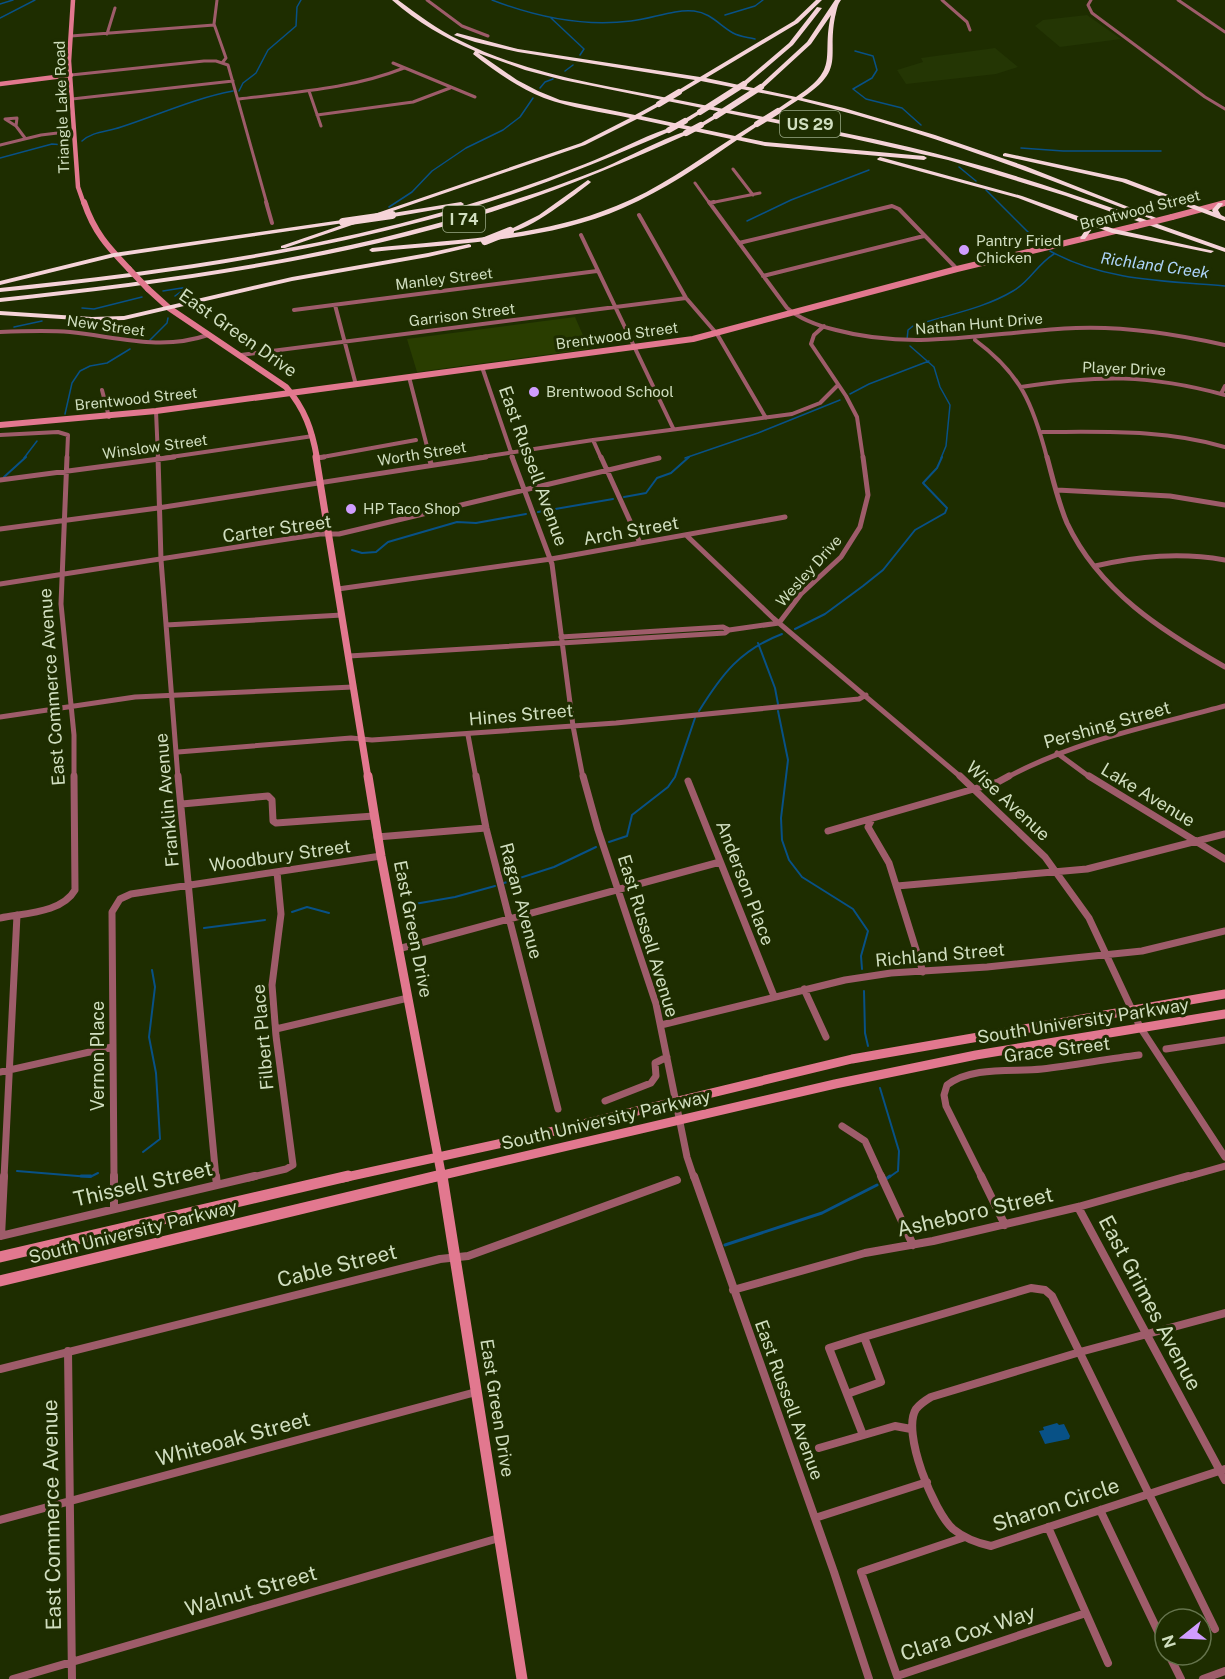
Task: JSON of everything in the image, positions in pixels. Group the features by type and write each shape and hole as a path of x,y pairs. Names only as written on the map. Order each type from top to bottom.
{"highway":[{"name":"US 29","path":"394,0 420,21 497,58 574,81 909,149 1017,179 1225,252"},
{"name":"US 29","path":"403,0 451,35 501,55 577,77 891,140 976,160 1225,245"},
{"path":"181,270 255,255 302,241 583,144 701,80 796,22 821,0"},
{"name":"I 74","path":"0,290 181,270 298,250 402,227 482,204 571,173 669,130 744,84 791,44 810,23 821,0"},
{"name":"I 74","path":"0,300 126,287 232,272 332,253 448,224 567,186 631,160 686,133 761,87 809,43 838,0"},
{"path":"232,272 366,250 506,236 574,223 618,207 644,195 812,89 828,70 831,58 830,30 835,7"},
{"path":"451,35 500,49 701,80 798,99 881,119 1002,154 1107,176 1201,208 1222,218"},
{"path":"451,35 511,81 540,95 736,138 872,157 1020,197 1112,231 1225,252"},
{"path":"944,138 1167,224"},
{"path":"815,150 919,158 1017,179"},
{"path":"0,313 116,319 311,275 428,255 485,241 510,231 541,216 594,178 631,160"},
{"path":"0,283 114,255 392,215 477,200 571,173"},
{"path":"1222,203 1215,210 1222,218"},
{"path":"1081,221 1089,229 1083,238"}],"main road":[{"name":"Triangle Lake Road","path":"73,0 69,61 76,171 83,206 92,225 114,255 129,269"},
{"path":"0,84 71,75"},
{"name":"Brentwood Street","path":"0,425 109,417 717,334 957,269 1222,203"},
{"name":"East Green Drive","path":"129,269 169,308 241,355 293,393 313,436 377,837 439,1156 522,1679"},
{"name":"South University Parkway","path":"0,1257 525,1138 852,1059 1225,994"},
{"name":"South University Parkway","path":"0,1281 680,1120 939,1062 1225,1014"}],"street":[{"path":"218,0 214,25 226,58 222,63"},
{"path":"427,0 462,26 488,36"},
{"path":"942,0 968,22 970,30"},
{"path":"1091,0 1088,5 1092,13 1209,101 1225,109"},
{"path":"1178,0 1225,32"},
{"path":"107,34 115,8"},
{"path":"71,36 214,25"},
{"path":"1217,26 1225,26"},
{"path":"71,75 204,61 222,63 229,67 272,223"},
{"path":"393,63 475,97"},
{"path":"239,99 364,82 404,68"},
{"path":"72,99 234,81"},
{"path":"317,115 413,102 450,88"},
{"path":"309,91 321,126"},
{"path":"15,126 25,138"},
{"path":"0,145 25,138 74,131"},
{"path":"733,169 753,195"},
{"name":"Nathan Hunt Drive","path":"695,183 786,307 824,326 863,337 900,342 975,340 1036,330 1110,328 1165,333 1225,345"},
{"path":"710,203 760,193"},
{"path":"739,243 894,207 957,269"},
{"path":"639,215 686,298 717,334 766,418"},
{"path":"581,235 673,428"},
{"path":"763,276 924,236"},
{"name":"Manley Street","path":"294,310 597,272"},
{"name":"Garrison Street","path":"241,355 686,298"},
{"path":"335,304 356,385"},
{"name":"Wesley Drive","path":"349,656 689,636 725,633 729,630 779,623 801,594 841,557 850,544 866,508 868,484 859,425 854,409 811,344 814,335 824,326"},
{"name":"New Street","path":"0,332 69,332 158,345 184,342 208,335"},
{"path":"975,340 996,357 1021,387 1042,432 1067,523 1095,566 1122,596 1154,623 1225,668"},
{"name":"East Russell Avenue","path":"482,367 524,491 551,559 573,726 585,784 656,1004 687,1157 815,1518 869,1679"},
{"path":"409,377 431,464"},
{"name":"Player Drive","path":"1021,387 1080,378 1108,377 1177,383 1223,395"},
{"name":"Worth Street","path":"0,529 158,508 673,428 792,414 809,409 827,398 838,385"},
{"path":"1223,395 1225,386"},
{"path":"102,390 109,417"},
{"name":"Franklin Avenue","path":"156,411 158,508 166,625 217,1185"},
{"name":"East Commerce Avenue","path":"0,435 58,432 68,435 65,473 62,629 72,706 77,862 75,890 70,899 60,905 17,915"},
{"path":"1042,432 1167,434 1199,439 1225,447"},
{"name":"Winslow Street","path":"0,480 65,473 313,436"},
{"path":"317,458 416,440"},
{"path":"593,440 640,543"},
{"name":"Carter Street","path":"0,584 339,534 659,458"},
{"path":"1057,490 1170,496 1225,505"},
{"name":"Arch Street","path":"338,589 551,559 785,517"},
{"name":"Wise Avenue","path":"686,535 739,588 974,788 1008,819 1057,871 1089,918 1140,1027 1225,1157"},
{"path":"1095,566 1157,554 1185,554 1225,560"},
{"path":"166,625 342,615"},
{"name":"Wesley Drive","path":"561,638 726,627 729,630"},
{"path":"0,717 135,697 353,687"},
{"name":"Hines Street","path":"178,752 362,739 468,735 795,706 859,699 866,695"},
{"name":"Pershing Street","path":"828,831 998,782 1041,759 1058,753 1225,706"},
{"name":"Ragan Avenue","path":"468,735 486,828 558,1109"},
{"name":"Lake Avenue","path":"1058,753 1090,777 1225,859"},
{"name":"Anderson Place","path":"688,781 774,996"},
{"path":"182,804 268,796 272,800 273,821 276,823 374,816"},
{"path":"873,819 868,827 889,863 923,972"},
{"path":"377,837 486,828"},
{"path":"897,886 1103,866 1225,834"},
{"name":"Woodbury Street","path":"116,904 130,894 381,856"},
{"path":"398,949 720,862"},
{"name":"Filbert Place","path":"277,872 281,914 272,985 293,1165"},
{"name":"Vernon Place","path":"114,1209 112,912 116,904"},
{"path":"0,918 17,915 1,1236"},
{"name":"Richland Street","path":"661,1025 774,996 862,977 1106,956 1162,948 1225,931"},
{"path":"804,989 826,1037"},
{"path":"276,1029 408,998"},
{"path":"1166,1049 1225,1040"},
{"path":"0,1072 112,1047"},
{"name":"Grace Street","path":"1005,1225 948,1110 942,1096 945,1087 951,1081 971,1076 1041,1069 1139,1054"},
{"path":"604,1101 656,1080 655,1063 667,1057"},
{"path":"842,1126 865,1141 913,1245"},
{"name":"Thissell Street","path":"1,1236 286,1169 293,1165"},
{"name":"Asheboro Street","path":"733,1290 834,1261 1005,1225 1078,1207 1225,1166"},
{"name":"Cable Street","path":"0,1369 440,1259 468,1256 677,1180"},
{"name":"East Grimes Avenue","path":"1078,1207 1146,1335 1222,1470 1225,1480"},
{"path":"863,1435 829,1348 1031,1288 1039,1288 1052,1296 1215,1629"},
{"path":"819,1448 895,1426 911,1429 915,1410 931,1397 1225,1313"},
{"path":"847,1394 881,1383 864,1336"},
{"name":"East Commerce Avenue","path":"68,1351 72,1679"},
{"name":"Whiteoak Street","path":"0,1520 476,1392"},
{"name":"Sharon Circle","path":"911,1429 927,1482 944,1519 970,1541 991,1546 1222,1470"},
{"path":"815,1518 927,1482"},
{"path":"1100,1510 1153,1621"},
{"path":"1048,1527 1108,1663"},
{"name":"Clara Cox Way","path":"965,1537 861,1572 897,1676 1086,1613"},
{"name":"Walnut Street","path":"13,1679 499,1538"},
{"path":"1203,1679 1225,1671"}],"shaded area":[{"path":"1087,15 1121,39 1060,47 1035,26 1043,20"},
{"path":"995,48 1018,67 996,74 906,84 897,70 923,62 921,58"},
{"path":"575,317 589,349 417,372 407,339"}],"water":[{"path":"1057,1423 1064,1424 1070,1436 1069,1439 1045,1444 1039,1431 1044,1430 1043,1427"}],"waterway":[{"path":"0,4 13,0"},
{"path":"0,18 35,0"},
{"path":"239,91 243,83 256,73 268,50 296,26 297,7 301,0"},
{"name":"Richland Creek","path":"492,0 543,16 596,23 631,21 678,11 694,11 710,17 736,34 755,39"},
{"path":"725,15 755,6 763,0"},
{"path":"551,18 584,49 580,55"},
{"name":"Richland Creek","path":"855,51 873,56 877,70 872,78 853,89 866,99 902,108 921,125"},
{"path":"565,71 573,65"},
{"path":"540,88 545,82 553,79"},
{"path":"82,141 95,133 121,127 177,107 233,91"},
{"path":"389,207 412,192 432,171 466,148 503,130 520,117 533,98"},
{"path":"0,158 52,144 65,145"},
{"path":"1021,148 1063,151 1161,151"},
{"name":"Richland Creek","path":"959,167 976,181"},
{"path":"747,221 791,200 869,170"},
{"name":"Richland Creek","path":"986,190 1038,242"},
{"name":"Richland Creek","path":"1050,251 1071,261 1113,274 1158,281 1225,286"},
{"path":"907,340 908,330 913,326 977,307 1013,291 1054,254"},
{"path":"163,291 187,287"},
{"path":"175,296 187,287"},
{"path":"82,308 94,309 142,297"},
{"path":"150,340 167,323 168,318"},
{"path":"14,327 42,321"},
{"path":"910,346 928,361"},
{"path":"65,414 72,383 80,371 90,366 107,363 130,349"},
{"path":"850,394 869,384 928,361"},
{"path":"928,361 934,367 940,387 950,405 946,446 941,458"},
{"path":"685,458 758,433 840,400"},
{"path":"24,458 37,441"},
{"path":"4,477 26,457"},
{"path":"624,497 646,493 657,478 671,473 689,457"},
{"path":"795,629 825,614 863,586 883,570 915,530 945,513 947,508 923,483 937,468 942,457"},
{"path":"538,512 613,499"},
{"path":"352,550 362,553 376,552 388,542 457,522 476,523 526,514"},
{"path":"759,645 782,634"},
{"path":"699,711 733,665 759,645"},
{"path":"759,645 775,688 778,704"},
{"path":"778,711 788,760 781,818 782,840 789,860 802,877 853,909 868,931 861,956 862,969"},
{"path":"609,842 627,836 632,815 668,787 675,777 695,718"},
{"path":"504,883 554,867 596,847"},
{"path":"403,906 455,897 495,886"},
{"path":"292,912 307,907 329,913"},
{"path":"204,928 265,920"},
{"path":"143,1152 160,1139 156,1073 149,1037 155,987 152,970"},
{"path":"864,991 865,1033 868,1046"},
{"path":"880,1088 899,1151 898,1171 888,1178"},
{"path":"17,1171 90,1177 98,1173"},
{"path":"81,1176 91,1176"},
{"path":"886,1179 890,1176"},
{"path":"725,1245 822,1213 877,1185"}],"place":[{"name":"Pantry Fried Chicken","path":"964,250"},
{"name":"Brentwood School","path":"534,392"},
{"name":"HP Taco Shop","path":"351,509"}]}
